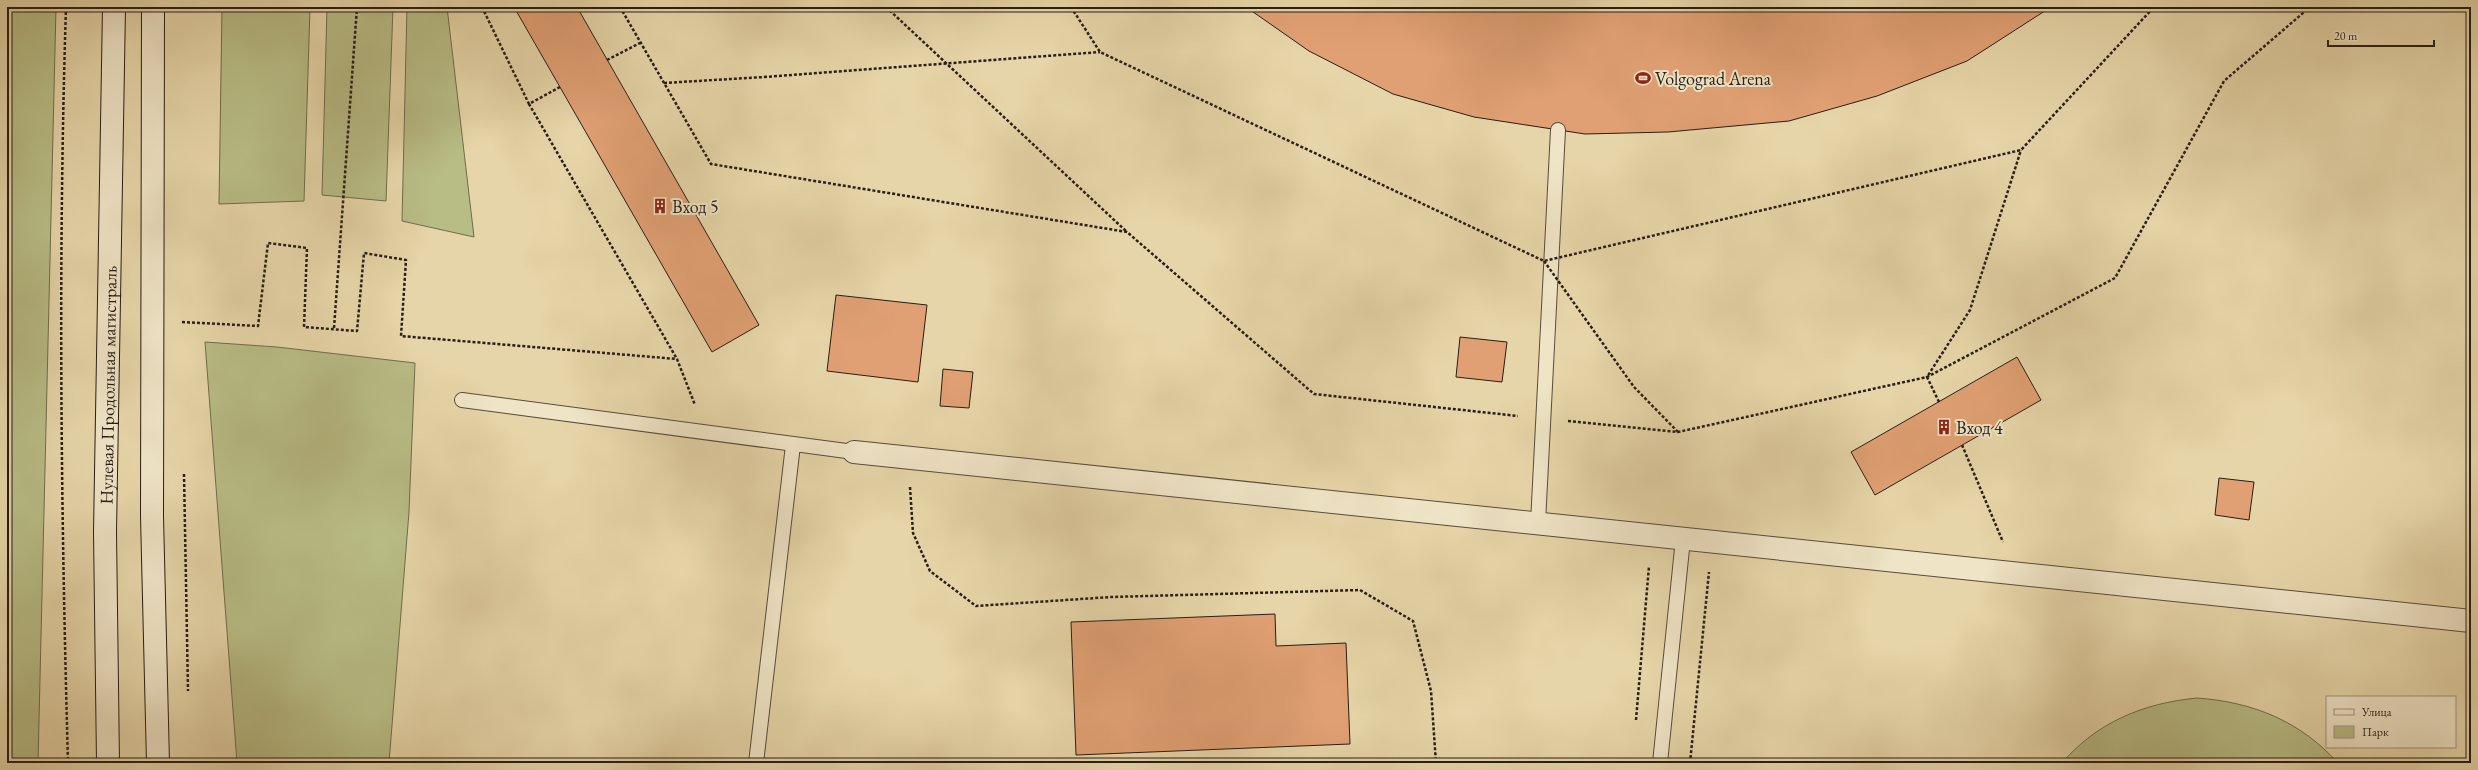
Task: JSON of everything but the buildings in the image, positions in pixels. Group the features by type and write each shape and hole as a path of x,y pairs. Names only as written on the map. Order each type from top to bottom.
{"street":[{"name":"Нулевая Продольная магистраль","path":"108,763 105,532 114,7"},
{"path":"153,7 152,516 158,763"},
{"path":"854,452 2471,621"}],"lane":[{"path":"1538,523 1558,130"},
{"path":"462,400 854,452"},
{"path":"756,763 793,445"},
{"path":"1660,763 1683,539"}],"path":[{"path":"66,7 60,176 61,509 68,763"},
{"path":"334,328 357,7"},
{"path":"482,7 529,104 677,358 705,433"},
{"path":"620,7 711,164 1126,232"},
{"path":"886,7 1126,232 1314,394 1678,432 1927,377 2115,278 2224,81 2310,7"},
{"path":"1071,7 1100,52"},
{"path":"1927,377 1970,310 2021,150 2154,7"},
{"path":"608,60 640,43"},
{"path":"664,83 1100,52 1544,261 1634,388 1678,432"},
{"path":"529,104 560,87"},
{"path":"1544,261 2021,150"},
{"path":"181,322 258,326 268,243 307,248 304,327 334,328 357,331 364,253 406,260 401,336 677,358"},
{"path":"181,314 181,330"},
{"path":"1927,377 1938,402"},
{"path":"1962,445 2017,574"},
{"path":"908,458 913,534 930,571 976,606 1111,597 1360,590 1412,620 1431,690 1436,763"},
{"path":"184,471 188,692"},
{"path":"1636,724 1651,535"},
{"path":"1690,763 1712,542"}],"green space":[{"path":"10,7 56,7 38,763 7,763 7,38"},
{"path":"222,7 310,7 304,201 219,204"},
{"path":"327,7 393,7 386,201 322,195"},
{"path":"407,7 447,7 474,237 402,221"},
{"path":"205,342 277,347 415,363 409,512 389,763 237,763"},
{"path":"2197,698 2237,704 2274,716 2308,736 2338,763 2062,763 2090,736 2123,717 2158,704"}],"place":[{"name":"Volgograd Arena","path":"1643,78"},
{"name":"Вход 5","path":"660,206"},
{"name":"Вход 4","path":"1944,427"}]}
